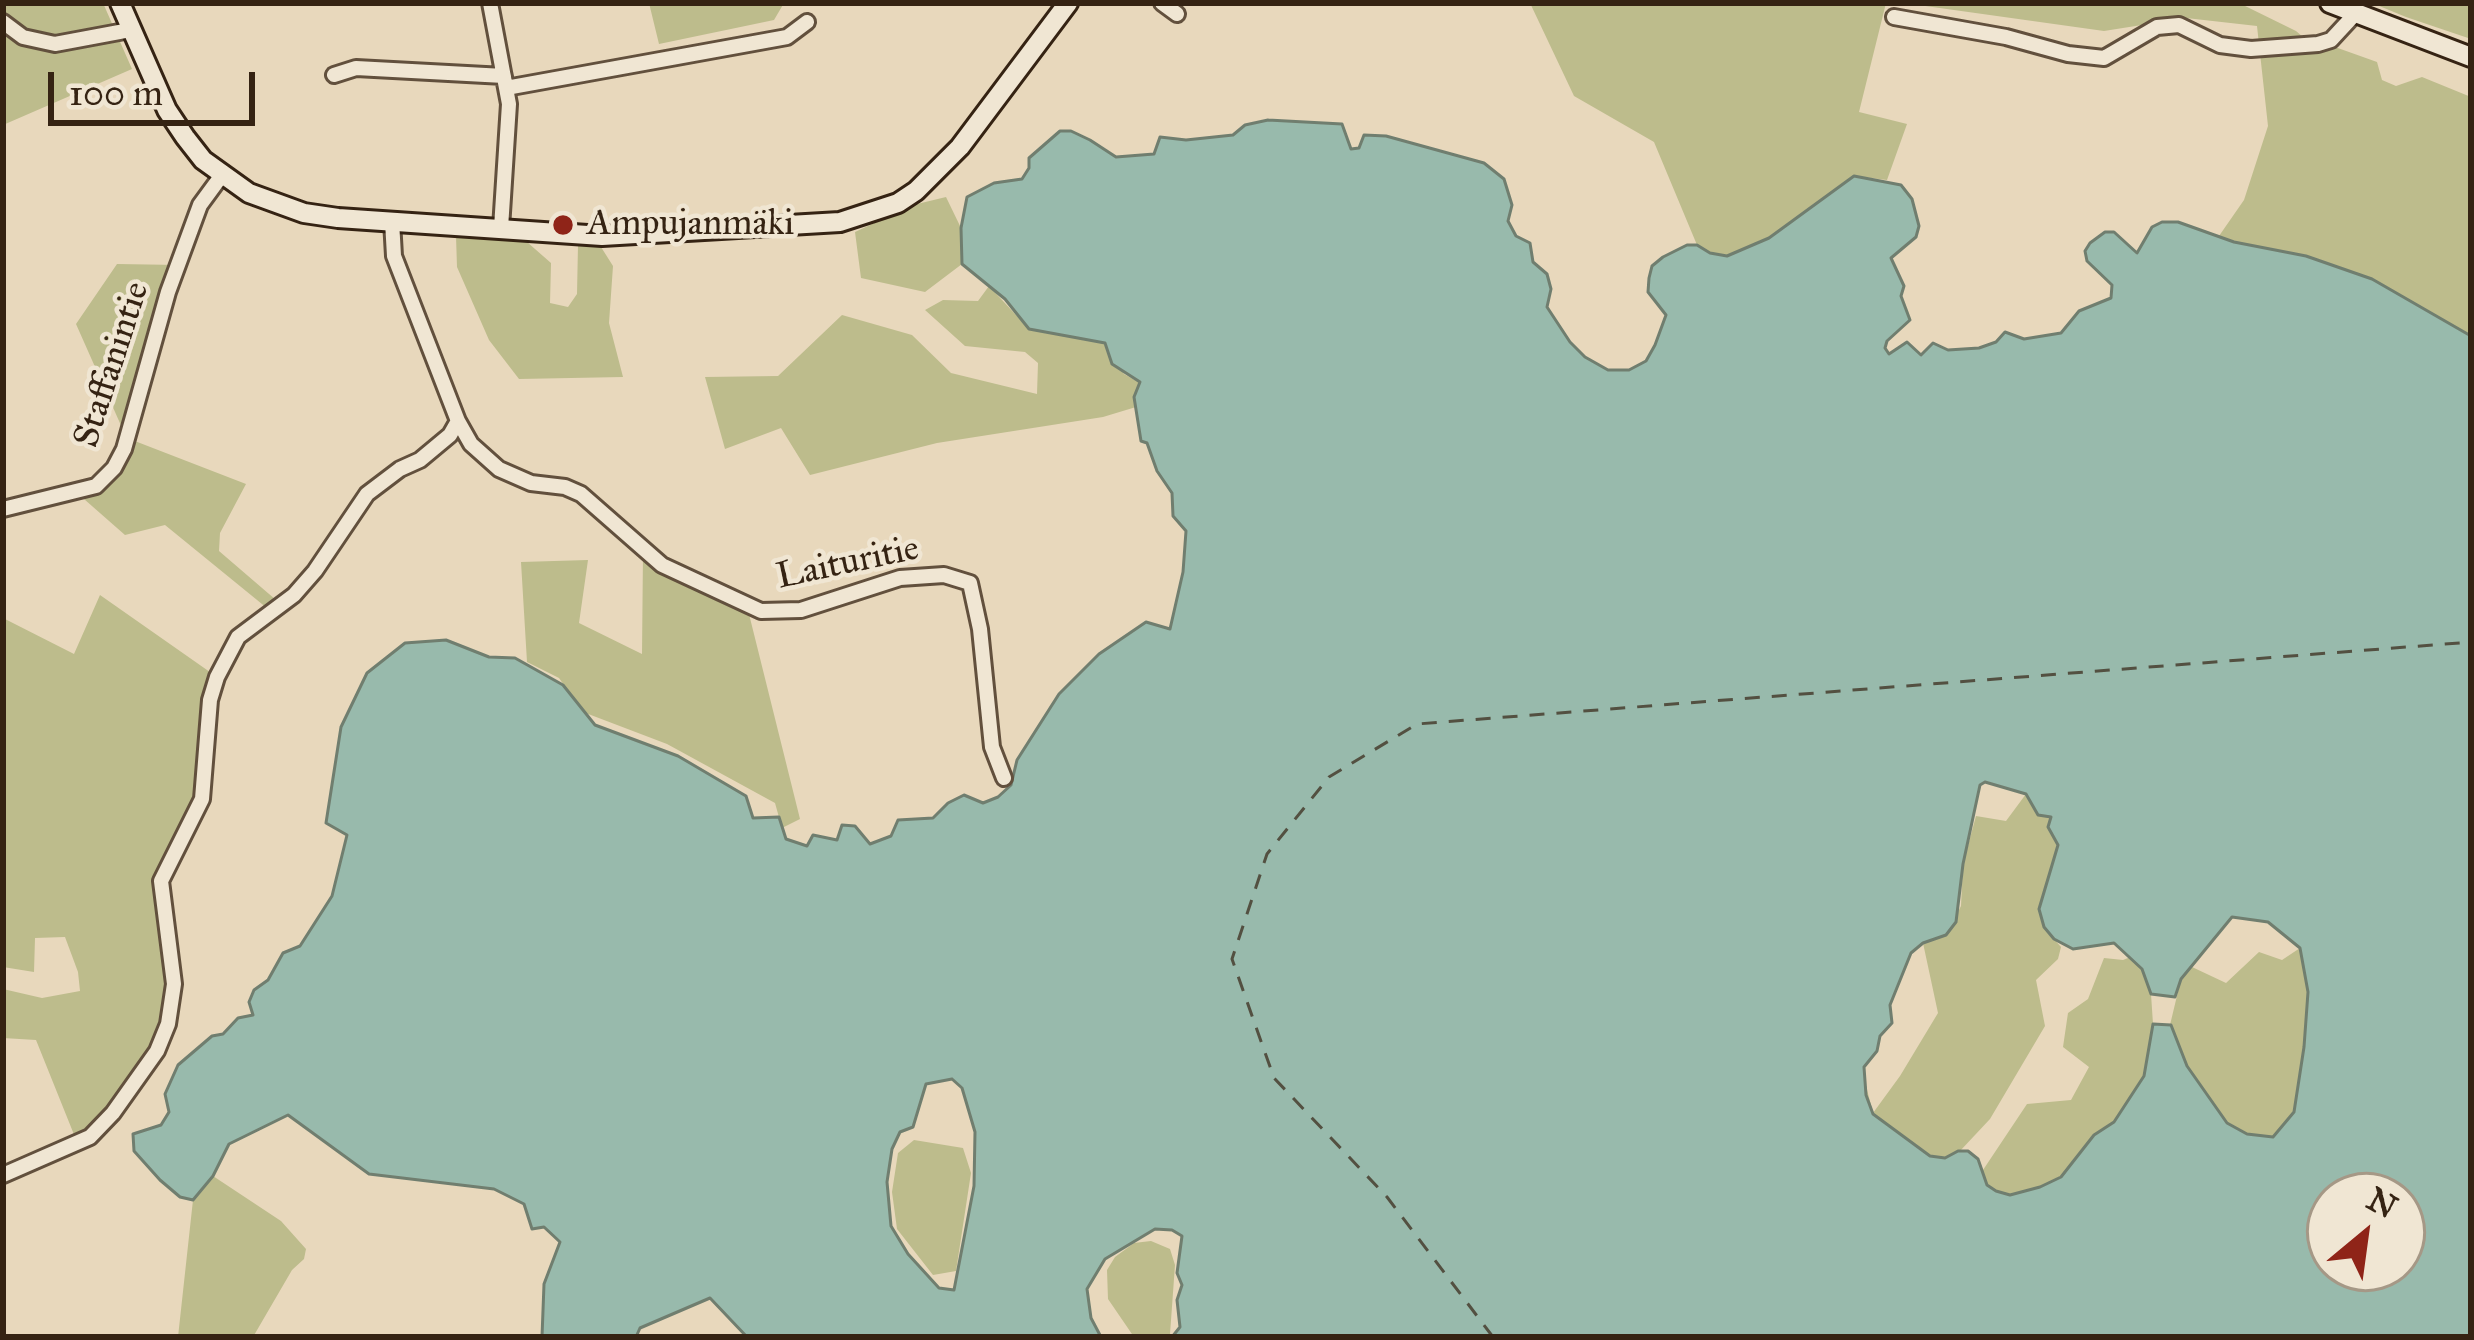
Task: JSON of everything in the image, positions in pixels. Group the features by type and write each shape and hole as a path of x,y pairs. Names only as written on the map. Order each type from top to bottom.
{"street":[{"path":"120,3 184,137 222,175 249,193 321,216 602,236 850,221 878,212 916,191 939,171 1068,3"},
{"path":"490,3 509,115 501,228"},
{"path":"1162,3 1177,14"},
{"path":"2330,3 2471,57"},
{"path":"1894,17 2104,58 2157,27 2179,25 2220,45 2252,49 2318,44 2331,40 2356,13"},
{"path":"3,22 23,37 55,44 130,30"},
{"path":"334,75 356,68 505,82 787,37 807,22"},
{"name":"Staffanintie","path":"3,509 95,486 114,467 124,449 168,292 200,205 222,175"},
{"path":"3,1175 90,1137 157,1051 168,1024 174,984 161,881 202,799 210,700 238,637 294,595 368,494 420,460 450,435 458,421 394,256 392,221"},
{"name":"Laituritie","path":"458,421 471,444 500,470 580,494 662,565 760,611 801,610 900,578 944,575 970,583 980,629 992,747 1004,778"}],"shaded area":[{"path":"3,3 103,3 132,69 3,125"},
{"path":"649,3 784,3 774,20 659,44"},
{"path":"1530,3 1886,3 1859,112 1907,124 1887,180 1854,176 1769,238 1727,256 1710,253 1697,245 1654,142 1574,96"},
{"path":"1904,3 2239,3 2296,31 2317,49 2335,47 2377,62 2382,80 2396,86 2422,77 2471,97 2471,426 2219,236 2244,200 2268,126 2257,26 2186,18 2104,31"},
{"path":"2372,3 2471,3 2471,39 2406,17"},
{"path":"1268,120 1342,124 1351,149 1359,148 1364,135 1386,136 1484,163 1504,179 1512,205 1508,221 1516,236 1530,243 1533,262 1547,274 1551,289 1547,307 1570,342 1608,370 1629,370 1646,361 1655,345 1666,315 1648,292 1649,278 1652,266 1663,257 1687,245 1727,256 1769,238 1854,176 1901,185 1912,199 1919,226 1916,237 1891,258 1904,286 1901,296 1910,320 1887,341 1889,354 1907,342 1921,355 1933,343 1948,350 1979,348 1996,342 2005,332 2024,339 2061,333 2079,311 2111,298 2112,285 2087,261 2085,251 2090,243 2105,232 2114,232 2137,253 2152,227 2162,222 2178,222 2234,242 2306,256 2372,279 2471,336 2471,1337 1172,1337 1180,1327 1177,1300 1182,1285 1177,1273 1182,1236 1155,1229 1105,1259 1087,1289 1091,1318 1101,1337 747,1337 710,1298 640,1328 636,1337 542,1337 544,1284 560,1242 544,1227 532,1229 524,1204 494,1189 369,1174 288,1115 229,1144 213,1176 193,1200 180,1197 160,1180 134,1151 133,1134 161,1125 169,1112 165,1094 178,1065 238,1018 253,1015 249,1002 254,990 268,980 283,953 300,946 332,896 347,835 326,823 341,727 367,673 405,643 446,640 489,657 515,658 563,685 595,725 678,756 746,796 753,818 779,817 786,839 807,846 813,835 837,840 842,825 855,826 870,844 891,836 898,820 933,818 964,795 983,803 1011,785 1017,760 1059,694 1099,654 1146,622 1170,629 1183,572 1186,531 1173,516 1172,493 1147,443 1141,441 1134,397 1140,382 1112,364 1105,343 1029,329 1005,299 962,264 961,228 967,197 994,183 1022,179 1029,158 1060,131 1071,131 1116,157 1154,154 1160,137 1186,140 1233,135 1245,125","holes":["1985,782 2026,794 2038,815 2051,817 2048,827 2058,845 2039,909 2044,927 2073,949 2114,943 2142,969 2151,994 2175,997 2181,979 2232,917 2268,922 2300,948 2308,992 2304,1047 2294,1112 2273,1137 2247,1134 2227,1123 2187,1066 2171,1025 2153,1024 2144,1076 2114,1122 2094,1135 2061,1177 2040,1187 2010,1195 1996,1191 1987,1185 1978,1159 1968,1151 1945,1158 1930,1156 1873,1114 1864,1067 1892,1023 1890,1005 1911,953 1946,935 1956,922 1980,785","952,1079 962,1088 975,1132 974,1186 954,1290 939,1288 908,1254 891,1226 887,1182 892,1149 900,1132 913,1127 926,1084"]},
{"path":"946,197 961,228 962,264 925,292 861,278 855,232 913,205"},
{"path":"456,236 527,242 551,263 550,303 568,307 577,294 578,245 601,247 613,266 609,323 623,377 519,379 489,340 457,267"},
{"path":"117,264 179,265 127,438 246,484 220,533 219,551 283,606 273,613 165,525 125,535 76,492 96,486 127,439 76,324"},
{"path":"989,286 1029,329 1106,343 1124,374 1140,383 1134,397 1136,407 1103,417 937,443 810,475 781,428 725,449 705,377 778,376 842,315 912,335 951,373 1037,394 1038,363 1025,352 965,346 925,310 943,300 978,301"},
{"path":"643,553 747,606 800,819 782,828 775,803 667,744 583,712 559,678 527,662 521,562 588,560 579,623 642,654"},
{"path":"100,595 217,677 205,777 161,881 168,924 168,1024 113,1113 77,1142 36,1040 3,1038 3,989 42,998 80,991 65,937 35,938 34,972 3,967 3,618 74,654"},
{"path":"2026,794 2038,815 2052,817 2048,827 2058,845 2039,909 2061,947 2058,959 2036,980 2045,1026 1990,1119 1960,1151 1978,1159 1983,1170 2027,1104 2071,1100 2089,1067 2063,1047 2068,1013 2088,999 2104,958 2133,956 2151,994 2153,1024 2170,1025 2181,979 2192,967 2226,983 2259,952 2282,960 2300,948 2308,992 2304,1049 2315,1134 2094,1189 1974,1202 1842,1091 1864,1078 1873,1113 1900,1076 1938,1013 1923,943 1946,935 1961,906 1963,864 1976,816 2006,821"},
{"path":"914,1140 963,1148 971,1173 956,1271 933,1275 897,1229 892,1192 898,1153"},
{"path":"213,1176 281,1221 306,1249 253,1337 178,1337 193,1200"},
{"path":"1151,1241 1170,1249 1175,1265 1170,1334 1134,1337 1108,1299 1107,1270 1134,1243"}],"ferry route":[{"path":"1493,1337 1387,1197 1274,1078 1232,959 1267,854 1329,777 1417,724 2471,642"}],"place":[{"name":"Ampujanmäki","path":"563,225"}]}
